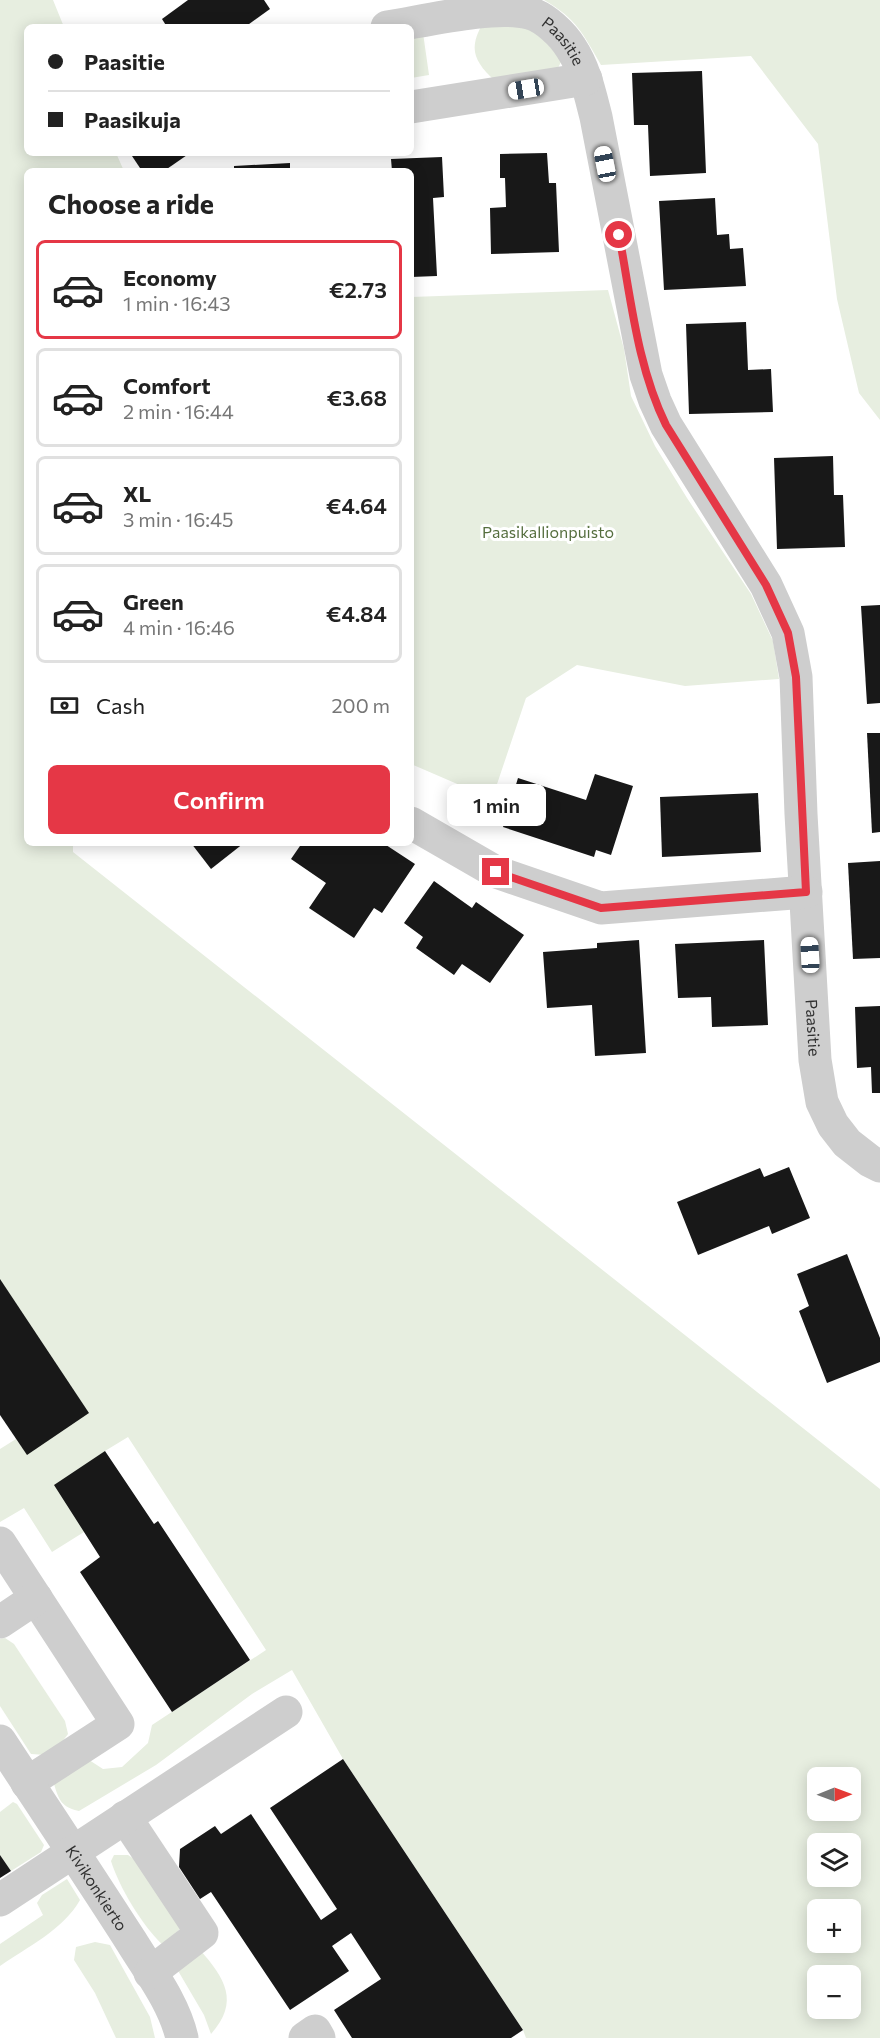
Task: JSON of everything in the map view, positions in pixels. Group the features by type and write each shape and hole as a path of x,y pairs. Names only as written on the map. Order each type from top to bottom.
{"street":[{"name":"Paasitie","path":"406,24 495,10 530,13 549,24 571,47 586,80 596,117 646,375 655,401 666,425 766,585 788,633 796,677 815,1060 822,1102 832,1125 848,1143 880,1166"},
{"name":"Paasitie","path":"414,107 586,80"},
{"path":"414,825 496,872 601,908 806,892"},
{"path":"0,1543 118,1724 11,1766"},
{"path":"0,1622 36,1598"},
{"path":"0,1899 286,1712"},
{"name":"Kivikonkierto","path":"11,1766 73,1851 150,1973 179,2022 182,2038"},
{"path":"125,1817 202,1933 150,1973"},
{"path":"305,2038 315,2031 319,2038"}],"green space":[{"path":"0,0 53,0 63,24 24,24 24,156 117,156 123,168 24,168 24,846 73,846 73,852 880,1489 880,2038 526,2038 523,2030 343,1759 292,1670 252,1694 156,1765 79,1811 65,1805 54,1784 86,1758 103,1769 122,1767 148,1743 152,1725 266,1650 128,1437 105,1451 84,1532 52,1552 24,1508 0,1522 0,1449 16,1439 27,1454 0,1279"},
{"path":"544,0 880,0 880,420 859,393 837,299 818,144 751,56 601,65 572,21"},
{"path":"483,23 528,23 562,60 558,68 495,81 482,67 476,54 476,40"},
{"path":"423,33 429,75 414,78 414,34"},
{"name":"Paasikallionpuisto","path":"608,290 624,349 631,396 655,446 751,594 773,641 779,679 685,686 577,665 526,698 492,799 414,765 414,297"},
{"path":"5,1638 14,1644 65,1721 68,1734 59,1746 46,1755 31,1754 0,1706 0,1639"},
{"path":"13,1802 17,1804 44,1845 41,1852 11,1871 0,1855 0,1812"},
{"path":"114,1855 128,1855 134,1859 185,1924 163,1945 140,1917 126,1894 111,1861"},
{"path":"67,1879 80,1900 73,1911 44,1937 0,1966 0,1944 43,1915 37,1903 42,1895"},
{"path":"95,1942 110,1945 150,2017 155,2038 116,2038 95,1993 74,1960 76,1947"},
{"path":"200,1950 216,1970 226,1990 225,2011 211,2034 204,2015 177,1969"}],"building":[{"path":"188,0 264,0 270,9 249,24 165,24 162,19"},
{"path":"702,71 706,173 650,176 648,125 634,125 632,73"},
{"path":"547,153 549,183 556,183 559,252 491,254 490,208 506,207 505,178 500,178 500,154"},
{"path":"132,156 186,156 168,168 140,168"},
{"path":"442,157 444,197 433,198 437,276 414,277 414,168 392,168 391,159"},
{"path":"290,163 290,168 234,168 234,166"},
{"path":"715,198 717,235 729,234 730,249 743,248 746,286 664,290 659,201"},
{"path":"746,322 748,370 771,369 773,412 689,414 686,324"},
{"path":"833,456 834,495 843,495 845,547 777,549 774,458"},
{"path":"880,605 880,703 867,704 861,606"},
{"path":"867,733 880,733 880,832 872,833"},
{"path":"595,774 633,786 611,855 596,850 594,857 503,827 518,778 586,800"},
{"path":"758,793 761,852 662,857 660,797"},
{"path":"193,846 240,846 211,869"},
{"path":"300,846 388,846 415,864 382,913 374,908 354,938 309,908 326,883 291,859"},
{"path":"880,861 880,958 853,959 848,863"},
{"path":"434,881 472,908 476,902 524,935 490,983 462,964 454,975 416,948 423,937 404,923"},
{"path":"639,940 646,1053 595,1056 592,1005 547,1008 543,952 597,948 597,943"},
{"path":"764,940 768,1025 712,1027 711,997 678,998 675,944"},
{"path":"880,1006 880,1093 872,1093 871,1067 857,1068 855,1007"},
{"path":"789,1167 810,1218 772,1234 769,1226 698,1255 677,1202 760,1168 764,1177"},
{"path":"847,1254 880,1338 880,1362 827,1383 799,1311 809,1306 797,1274"},
{"path":"0,1279 89,1413 27,1455 0,1415"},
{"path":"105,1451 154,1524 158,1521 250,1660 172,1712 80,1572 100,1557 54,1485"},
{"path":"343,1759 523,2030 511,2038 352,2038 334,2010 381,1979 351,1933 332,1946 349,1971 290,2010 211,1892 200,1899 179,1867 180,1849 215,1826 221,1834 251,1814 321,1920 337,1909 270,1808"},
{"path":"0,1855 11,1871 0,1878"}],"route":[{"path":"496,872 601,908 806,892 796,677 788,633 766,585 666,425 655,401 646,375 619,235"}]}
